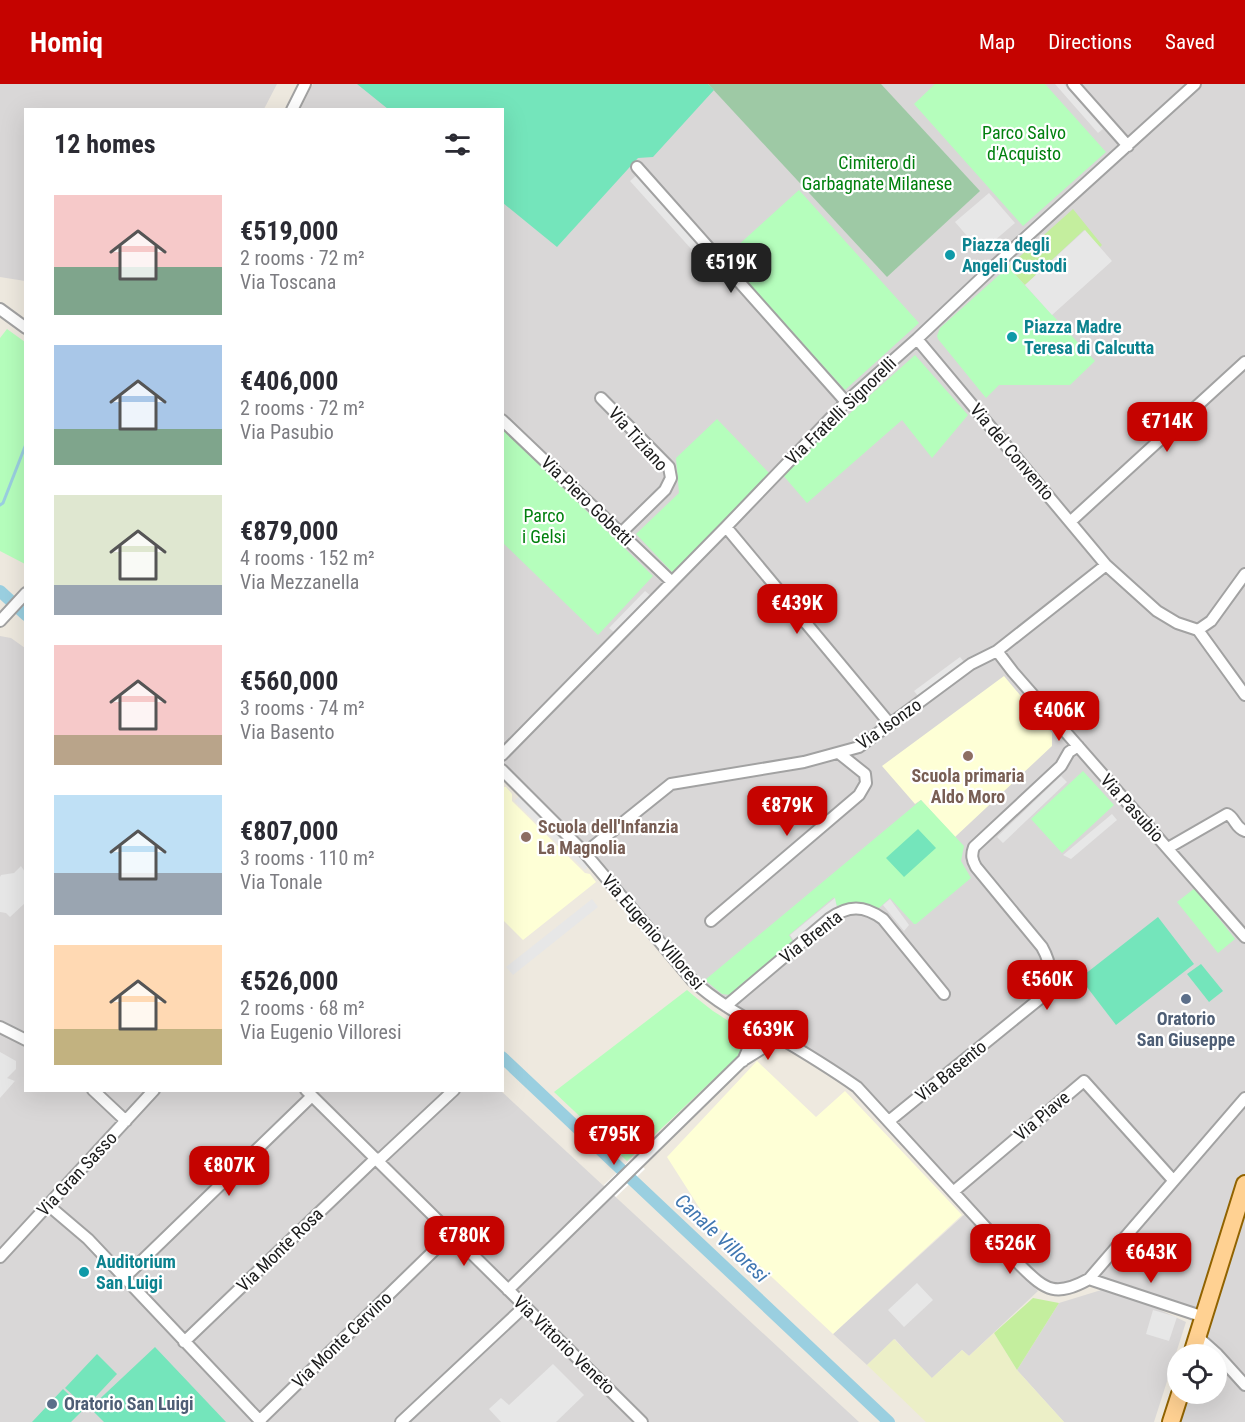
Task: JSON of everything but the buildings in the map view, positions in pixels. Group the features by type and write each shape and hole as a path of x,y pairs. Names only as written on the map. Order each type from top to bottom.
{"main road":[{"path":"1196,1344 1245,1184"},
{"path":"1171,1422 1177,1404"}],"street":[{"path":"293,108 306,84"},
{"path":"1073,84 1128,146"},
{"name":"Via Fratelli Signorelli","path":"504,753 726,528 846,402 1195,84"},
{"path":"638,167 846,402"},
{"path":"0,309 24,327"},
{"name":"Via del Convento","path":"917,339 1106,565 1157,611 1177,623 1198,630"},
{"path":"1070,522 1245,362"},
{"name":"Via Tiziano","path":"601,398 669,468 671,478 666,490 621,533"},
{"name":"Via Piero Gobetti","path":"504,422 672,582"},
{"path":"726,528 890,724"},
{"name":"Via Isonzo","path":"585,853 671,784 762,770 840,754 859,747 971,664 997,651 1106,565"},
{"path":"1245,574 1211,621 1198,630 1245,695"},
{"path":"0,621 24,595"},
{"name":"Via Pasubio","path":"997,651 1245,937"},
{"name":"Via Basento","path":"889,1121 1048,989 1050,965 1042,947 976,867 972,857 974,847 1061,765 1069,752 1081,749"},
{"path":"711,921 859,795 866,783 866,774 840,754"},
{"name":"Via Eugenio Villoresi","path":"504,773 585,853 692,980 707,994 857,1087 1037,1282 1048,1287 1059,1290 1072,1288 1089,1279 1245,1098"},
{"path":"1168,848 1227,814 1231,816 1239,829 1245,831"},
{"name":"Via Brenta","path":"726,1006 829,920 840,912 852,908 873,911 883,919 944,994"},
{"path":"742,1061 756,1024"},
{"path":"0,1027 24,1039"},
{"path":"508,1290 742,1061 779,1038"},
{"name":"Via Piave","path":"953,1192 1084,1080 1173,1180"},
{"path":"95,1092 126,1121"},
{"name":"Via Gran Sasso","path":"0,1257 152,1092"},
{"name":"Via Monte Rosa","path":"184,1342 377,1159 452,1092"},
{"path":"124,1278 309,1093"},
{"name":"Via Vittorio Veneto","path":"309,1093 642,1422"},
{"path":"48,1205 88,1239 260,1421"},
{"name":"Via Monte Cervino","path":"260,1421 451,1234"},
{"path":"1089,1279 1204,1317"},
{"path":"400,1422 525,1306"},
{"path":"1198,1337 1245,1385"}],"shaded area":[{"path":"0,84 277,84 265,108 24,108 24,281 0,277"},
{"path":"313,84 1245,84 1245,1174 1202,1314 1112,1282 1047,1286 1012,1251 893,1116 846,1073 728,1005 686,969 587,845 504,766 504,756 679,584 627,530 504,413 504,108 301,108"},
{"path":"1055,84 1064,84 1103,129 1098,133"},
{"path":"638,174 710,254 702,261 630,181"},
{"path":"989,193 1015,223 981,252 955,222"},
{"path":"1085,230 1112,261 1052,315 1025,285"},
{"path":"504,428 668,584 504,746"},
{"path":"645,591 651,596 615,633 609,628"},
{"path":"0,636 11,638 24,647 24,1092 149,1092 0,1251"},
{"path":"960,657 964,662 918,696 914,691"},
{"name":"Scuola primaria Aldo Moro","path":"1004,676 1052,733 1052,746 955,837 921,800 915,804 882,766"},
{"path":"1061,776 1067,782 1003,843 997,837"},
{"name":"Scuola dell'Infanzia La Magnolia","path":"504,787 512,794 512,801 596,882 523,940 504,921"},
{"path":"519,796 589,866 585,870 514,801"},
{"path":"1112,814 1117,820 1071,859 1063,855"},
{"path":"21,866 24,870 24,904 10,917 0,912 0,877 14,873"},
{"path":"835,898 837,908 794,941 790,935"},
{"path":"592,899 598,907 513,975 506,967"},
{"path":"890,899 909,925 904,931 883,905"},
{"path":"0,1052 16,1061 16,1069 7,1078 15,1081 0,1098"},
{"path":"757,1061 816,1117 845,1091 962,1215 833,1334 702,1212 667,1157"},
{"path":"157,1092 502,1092 859,1422 0,1422 0,1258"},
{"path":"1245,1191 1245,1422 1176,1422 1182,1404 1227,1404 1227,1344 1199,1344"},
{"path":"965,1214 1038,1291 969,1356 962,1350 931,1379 895,1339 867,1365 833,1334"},
{"path":"917,1283 933,1300 904,1327 888,1310"},
{"path":"1111,1287 1186,1322 1179,1344 1167,1344 1167,1381 1154,1422 1064,1422 1017,1370 1059,1303"},
{"path":"1153,1310 1177,1317 1169,1341 1146,1334"},
{"path":"994,1333 1017,1370 1064,1422 926,1422 867,1365 894,1339 932,1378 962,1350 969,1356"},
{"path":"553,1364 584,1395 556,1422 501,1422 489,1409 501,1398 509,1405"}],"green space":[{"path":"357,84 708,84 714,90 653,157 638,158 557,247 504,204 504,108 387,108"},
{"name":"Cimitero di Garbagnate Milanese","path":"708,84 881,84 980,191 887,277"},
{"name":"Parco Salvo d'Acquisto","path":"935,84 1045,84 1106,152 1023,226 914,104"},
{"path":"799,190 919,323 845,390 725,257"},
{"path":"1073,209 1102,245 1100,247 1084,230 1025,285 1008,267"},
{"path":"1008,267 1095,361 1070,385 999,385 986,398 938,339 940,328"},
{"path":"7,329 24,341 24,563 0,551 0,338"},
{"path":"915,355 968,415 932,458 902,420 807,503 782,474"},
{"path":"717,419 772,476 673,573 636,534 679,493 676,458"},
{"name":"Parco i Gelsi","path":"504,430 653,576 598,635 504,544"},
{"path":"1083,771 1114,805 1062,853 1031,819"},
{"path":"921,800 964,846 961,861 971,878 916,924 890,898 878,909 858,903 837,906 834,897 789,935 793,942 731,995 722,994 705,980"},
{"path":"918,829 936,848 904,877 886,858"},
{"path":"1195,888 1235,939 1218,953 1177,902"},
{"path":"1158,917 1194,964 1116,1025 1080,978"},
{"path":"1201,964 1223,991 1209,1002 1187,974"},
{"path":"687,990 738,1029 742,1040 741,1048 737,1057 627,1161 554,1092"},
{"path":"1033,1298 1059,1303 1017,1370 994,1333"},
{"path":"155,1347 226,1422 104,1422 90,1408"},
{"path":"97,1354 117,1374 86,1407 65,1388"},
{"path":"63,1389 84,1409 71,1422 32,1422"}],"pier":[{"path":"633,1157 645,1169 616,1197 604,1185"}],"waterway":[{"path":"0,505 3,503 24,449"},
{"name":"Canale Villoresi","path":"0,591 24,613"},
{"name":"Canale Villoresi","path":"504,1059 889,1422"}],"place":[{"name":"Piazza degli Angeli Custodi","path":"950,255"},
{"name":"Piazza Madre Teresa di Calcutta","path":"1012,337"},
{"name":"Scuola primaria Aldo Moro","path":"968,756"},
{"name":"Scuola dell'Infanzia La Magnolia","path":"526,837"},
{"name":"Oratorio San Giuseppe","path":"1186,999"},
{"name":"Auditorium San Luigi","path":"84,1272"},
{"name":"Oratorio San Luigi","path":"52,1404"}]}
